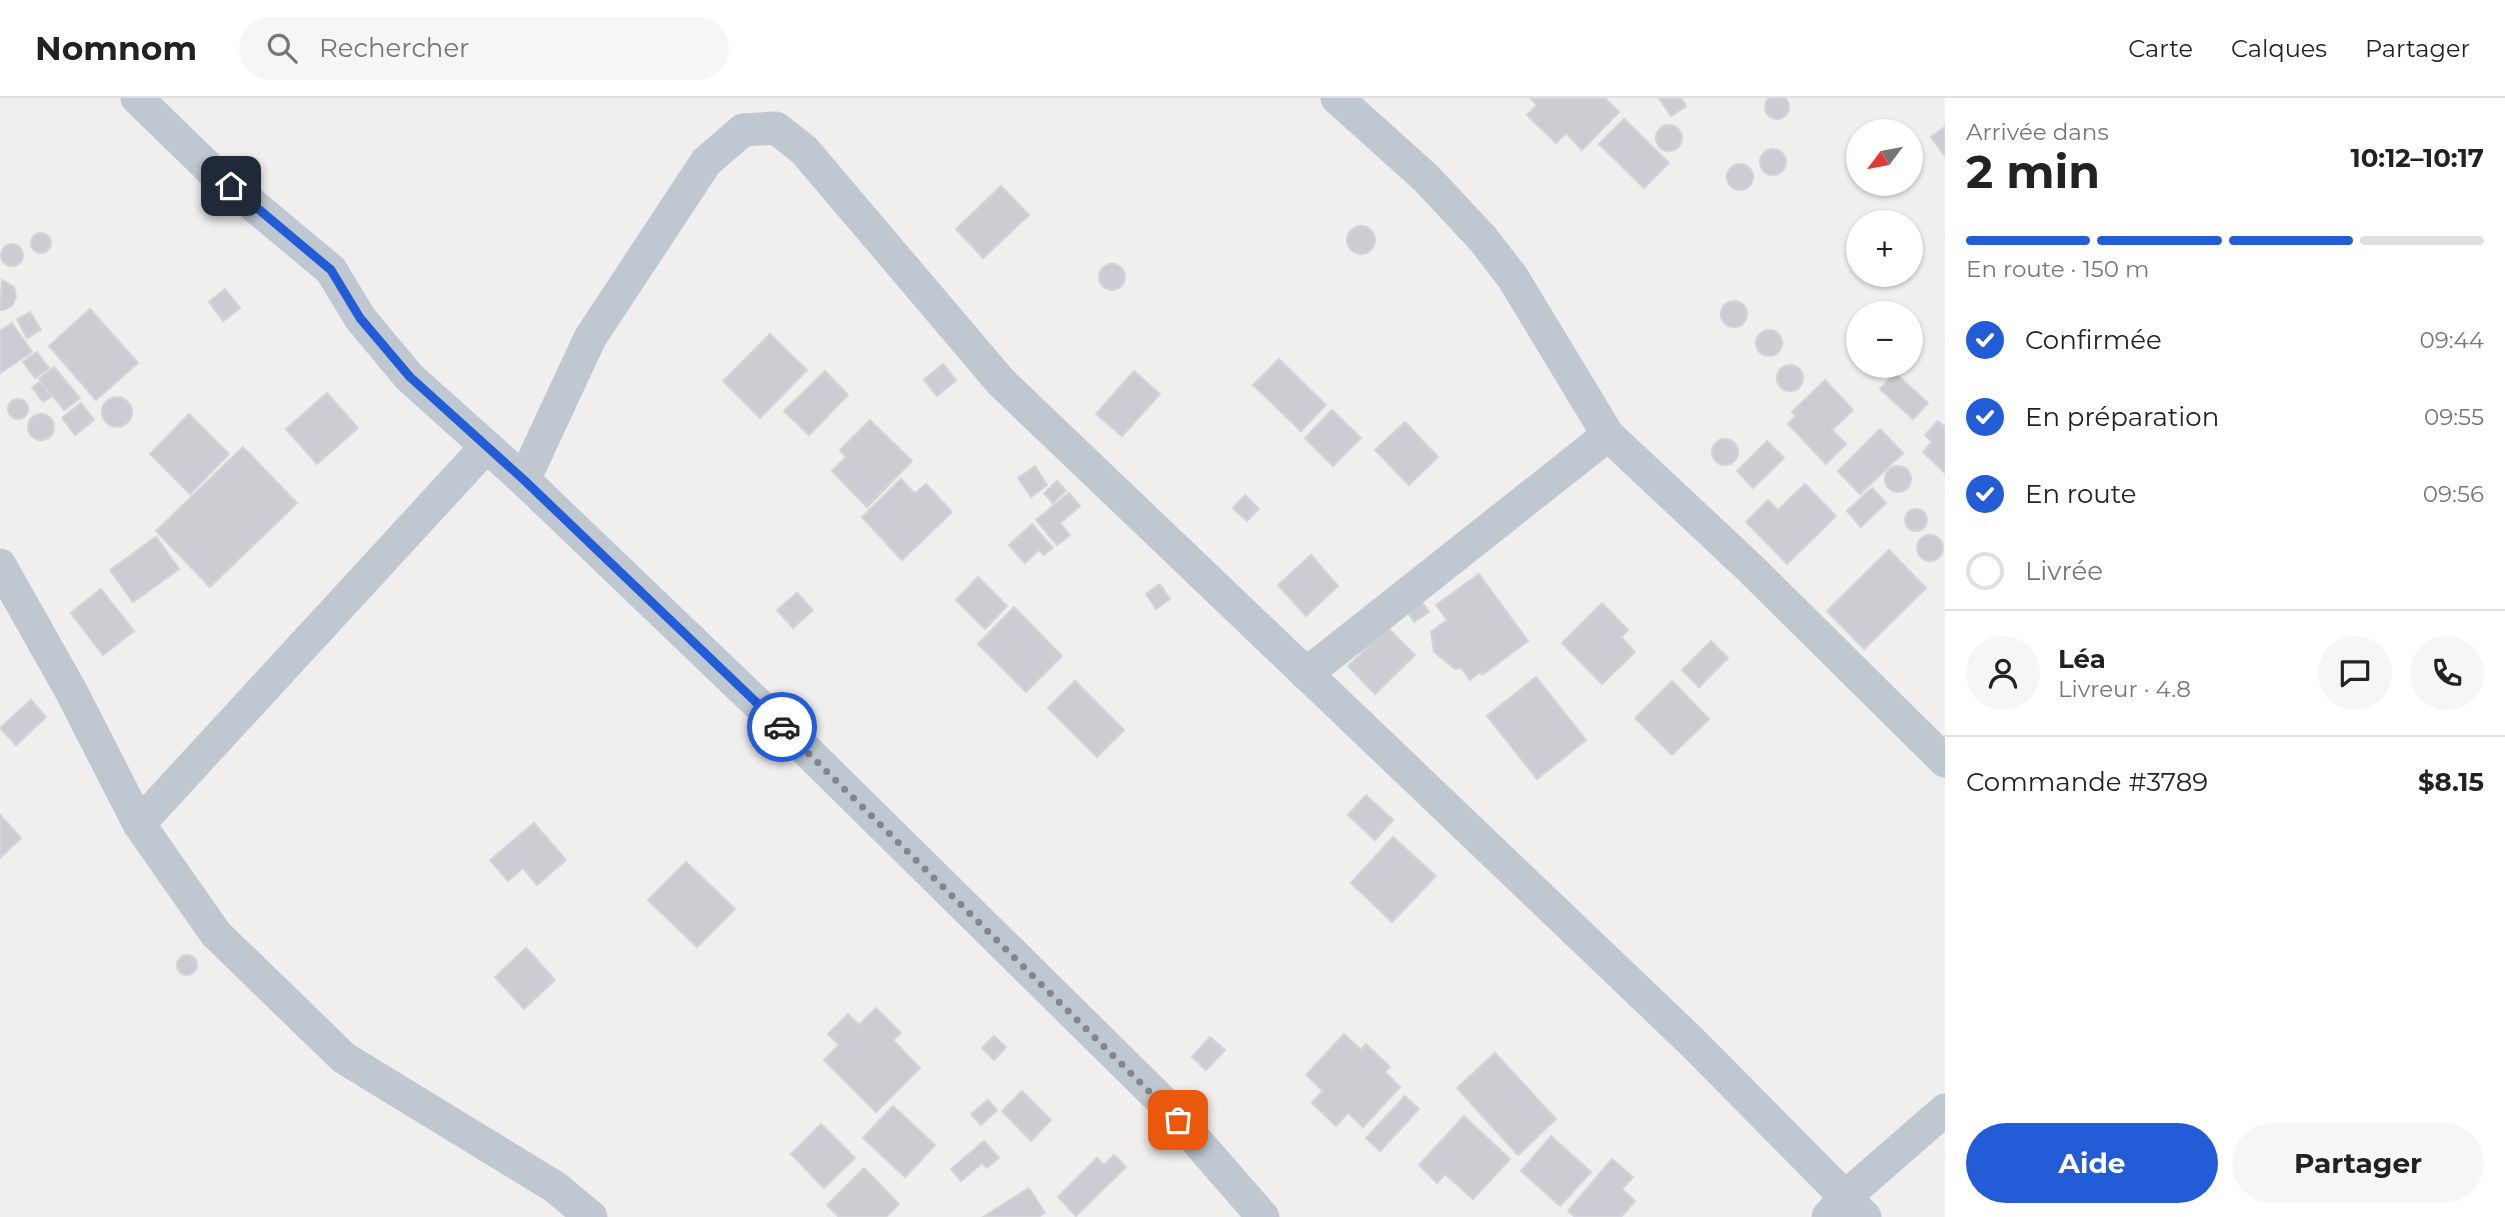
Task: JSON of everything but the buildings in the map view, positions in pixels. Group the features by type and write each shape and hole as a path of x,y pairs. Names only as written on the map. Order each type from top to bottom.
{"street":[{"path":"138,98 211,170 331,270 360,318 410,377 485,448 524,480 806,750 1161,1100 1262,1217"},
{"path":"1337,98 1426,178 1483,239 1513,278 1608,435 1751,568 1945,761"},
{"path":"524,480 590,338 706,162 743,130 776,128 804,150 1001,382 1692,1042 1846,1210 1945,1110"},
{"path":"1306,674 1608,435"},
{"path":"139,824 485,448"},
{"path":"0,565 71,691 139,824 216,934 344,1058 555,1187 591,1217"}],"way so far":[{"path":"782,727 1161,1100 1178,1120"}],"route":[{"path":"231,186 331,270 360,318 410,377 485,448 524,480 782,727"}]}
